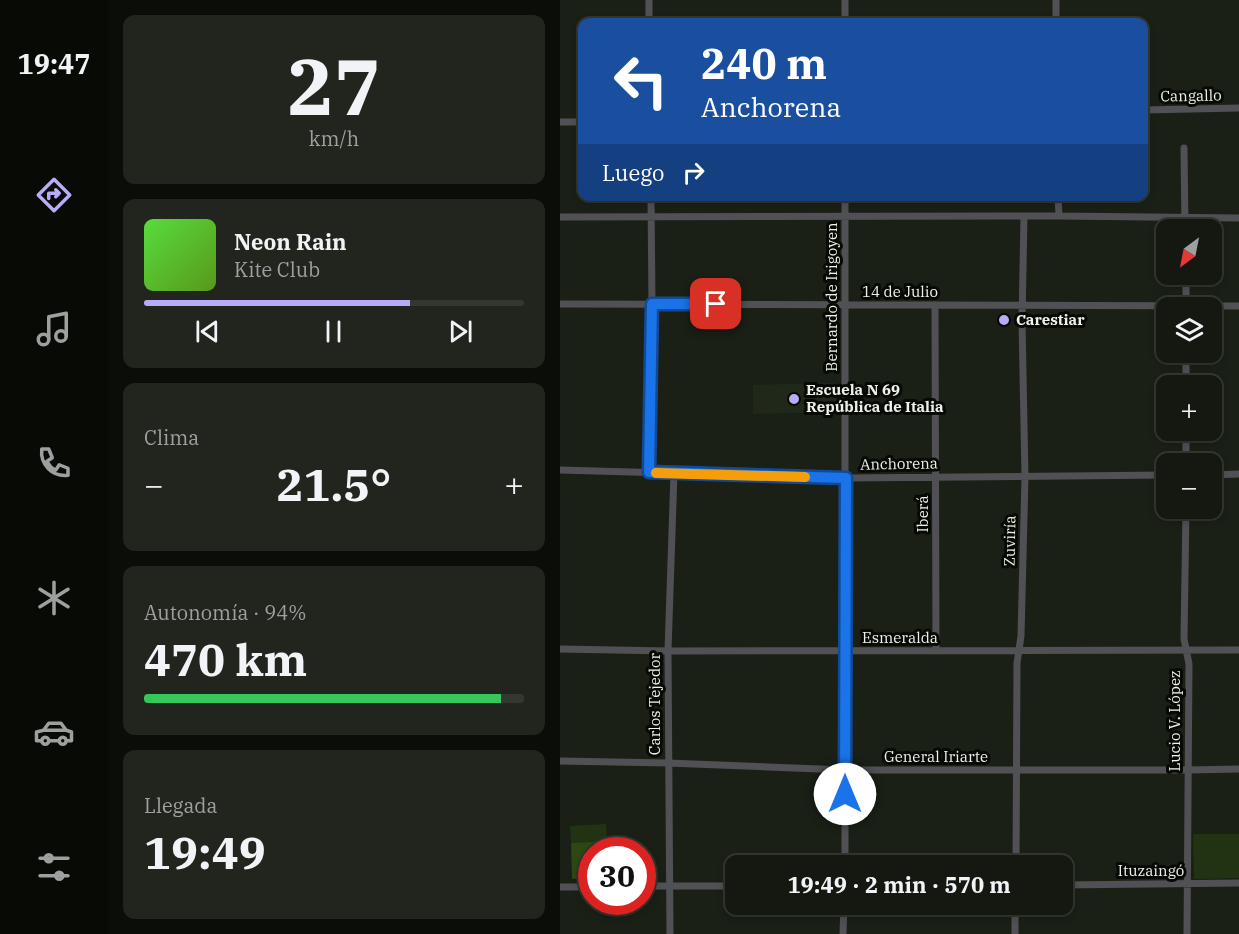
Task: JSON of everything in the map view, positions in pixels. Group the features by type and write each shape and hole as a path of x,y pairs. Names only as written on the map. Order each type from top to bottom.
{"street":[{"path":"649,0 649,18"},
{"path":"845,0 845,18"},
{"path":"1056,0 1056,18"},
{"name":"Cangallo","path":"1148,110 1240,108"},
{"path":"560,122 578,122"},
{"path":"1184,148 1185,218"},
{"path":"649,472 651,201"},
{"name":"Bernardo de Irigoyen","path":"845,201 845,855"},
{"path":"1058,201 1059,216"},
{"name":"Zuviría","path":"1016,855 1017,663 1021,636 1025,477 1024,216"},
{"path":"560,217 1240,218"},
{"name":"14 de Julio","path":"560,304 1156,306"},
{"name":"Iberá","path":"935,305 936,651"},
{"name":"14 de Julio","path":"1222,306 1240,306"},
{"name":"Anchorena","path":"560,470 846,478 1156,475"},
{"name":"Carlos Tejedor","path":"670,934 668,651 674,473"},
{"path":"1222,474 1240,474"},
{"name":"Lucio V. López","path":"1186,519 1184,639 1189,664 1187,934"},
{"name":"Esmeralda","path":"560,649 1240,651"},
{"name":"General Iriarte","path":"560,761 845,770 1240,769"},
{"name":"Ituzaingó","path":"1073,885 1240,883"},
{"path":"656,886 725,886"},
{"path":"560,887 578,887"},
{"path":"843,934 844,915"},
{"path":"1015,915 1016,934"}],"shaded area":[{"name":"Escuela N 69 República de Italia","path":"836,383 836,412 753,414 753,385"}],"green space":[{"path":"606,824 607,837 578,837 578,843 571,843 570,826"},
{"path":"1193,834 1239,834 1239,878 1194,879"}],"building":[{"path":"571,843 578,843 578,879 572,879"}],"slow traffic":[{"path":"656,473 805,477"}],"place":[{"name":"Carestiar","path":"1004,320"},
{"name":"Escuela N 69 República de Italia","path":"794,399"}],"route":[{"path":"716,304 652,304 649,472 846,478 845,794"}]}
